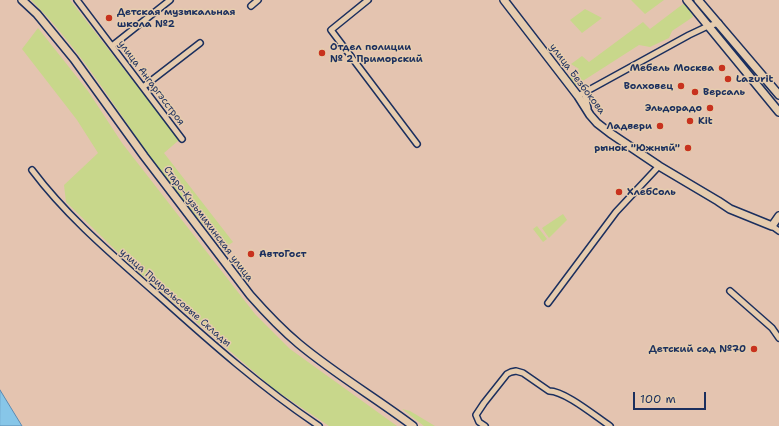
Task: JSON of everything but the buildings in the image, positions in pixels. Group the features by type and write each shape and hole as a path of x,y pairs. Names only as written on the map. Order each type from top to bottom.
{"main road":[{"name":"Старо-Кузьмихинская улица","path":"22,0 37,14 74,59 144,156 250,295 268,316 314,356 387,406 413,426"},
{"name":"улица Безбокова","path":"504,0 578,96 590,115 610,133 659,166 730,209 772,226"},
{"path":"687,0 779,112"},
{"path":"698,0 779,95"},
{"path":"772,226 779,216"}],"street":[{"name":"улица Ангаргэсстроя","path":"77,0 182,139"},
{"path":"112,46 170,0"},
{"path":"251,6 258,0"},
{"path":"368,0 331,30 417,144"},
{"path":"578,96 679,40 708,26 719,24"},
{"path":"143,87 200,43"},
{"path":"587,91 586,104 590,115"},
{"path":"548,303 616,212 659,166"},
{"name":"улица Прирельсовые Склады","path":"32,170 68,212 191,324 269,391 319,426"},
{"name":"улица Безбокова","path":"772,226 779,231"},
{"path":"730,291 772,328 779,338"},
{"path":"484,426 479,422 476,415 508,374 516,371 523,373 549,391 559,393 569,398 610,426"}],"green space":[{"path":"31,0 70,0 179,140 164,153 233,242 223,249 160,171 80,56"},
{"path":"631,0 664,0 645,14"},
{"path":"683,4 690,6 693,17 672,31 669,38 650,47 639,45 575,86 569,77 579,69 571,64 582,56 589,62 643,22 650,29"},
{"path":"585,9 602,18 582,33 570,20"},
{"path":"38,28 88,91 122,143 255,314 290,349 397,426 329,426 275,390 135,269 66,202 64,185 98,153 77,120 22,49"},
{"path":"563,214 567,220 549,238 542,228"},
{"path":"537,226 547,239 543,242 533,229"},
{"path":"402,409 410,411 435,426 424,426"}],"water":[{"path":"0,390 22,426 0,426"}],"place":[{"name":"Детская музыкальная школа №2","path":"109,18"},
{"name":"Отдел полиции № 2 Приморский","path":"322,53"},
{"name":"Мебель Москва","path":"722,68"},
{"name":"Lazurit","path":"728,79"},
{"name":"Волховец","path":"681,86"},
{"name":"Версаль","path":"695,92"},
{"name":"Эльдорадо","path":"710,108"},
{"name":"Kit","path":"690,121"},
{"name":"Ладвери","path":"660,126"},
{"name":"рынок \"Южный\"","path":"688,148"},
{"name":"ХлебСоль","path":"619,192"},
{"name":"АвтоГост","path":"251,254"},
{"name":"Детский сад №70","path":"754,349"}]}
